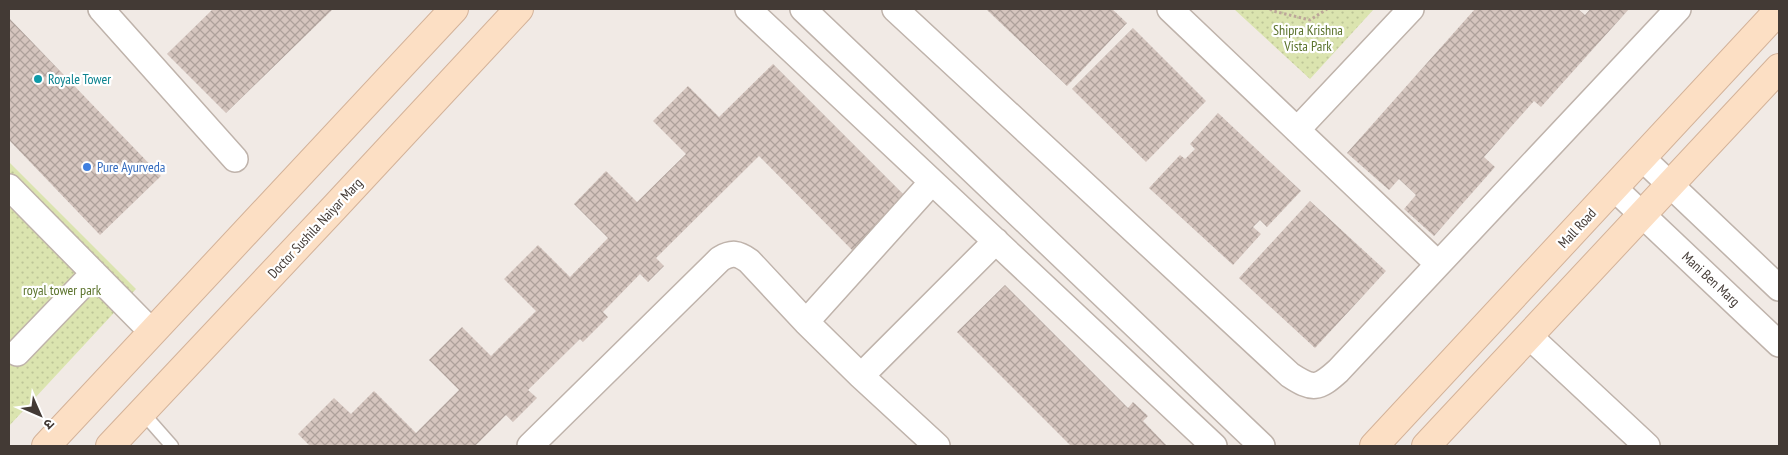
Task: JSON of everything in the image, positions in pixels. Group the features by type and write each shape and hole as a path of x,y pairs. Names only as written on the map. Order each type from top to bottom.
{"street":[{"path":"101,9 235,159"},
{"path":"46,446 454,9"},
{"name":"Doctor Sushila Naiyar Marg","path":"110,446 519,9"},
{"path":"748,9 1214,446"},
{"path":"803,9 1262,446"},
{"path":"1170,9 1438,264"},
{"path":"1297,130 1411,9"},
{"path":"902,11 1290,374 1306,385 1322,384 1338,371 1678,9"},
{"name":"Mall Road","path":"1374,446 1779,10"},
{"path":"1426,446 1779,68"},
{"path":"1642,158 1779,288"},
{"path":"806,322 932,182"},
{"path":"9,186 152,332"},
{"name":"Mani Ben Marg","path":"1614,188 1779,344"},
{"path":"861,376 996,241"},
{"path":"530,446 720,259 730,254 739,254 749,262 861,376 937,446"},
{"path":"17,353 94,273"},
{"path":"1529,336 1646,446"}],"lane":[{"path":"142,412 172,446"}],"path":[{"path":"1270,9 1310,20 1327,9"}],"green space":[{"name":"Shipra Krishna Vista Park","path":"1234,9 1374,9 1310,79"},
{"name":"royal tower park","path":"9,162 136,289 9,426"}],"building":[{"path":"213,9 333,9 226,113 167,54"},
{"path":"1112,9 1127,23 1067,86 987,10"},
{"path":"1475,9 1578,9 1585,15 1590,9 1629,9 1541,107 1534,101 1484,157 1495,167 1434,236 1404,209 1416,195 1399,179 1389,190 1347,153"},
{"name":"Royale Tower","path":"9,18 161,176 100,235 9,140"},
{"path":"1133,28 1206,101 1146,162 1072,89"},
{"path":"773,64 911,202 857,255 759,156 656,258 664,266 648,282 640,274 603,312 608,317 583,342 580,339 528,390 537,398 513,422 506,415 475,446 310,446 298,434 334,398 351,414 374,391 416,433 459,390 429,360 462,327 491,356 536,311 504,279 538,245 570,277 608,238 574,204 606,171 637,202 686,154 653,121 688,86 719,117"},
{"path":"1218,113 1301,191 1267,227 1260,220 1253,227 1261,234 1233,265 1149,188 1180,155 1185,159 1195,149 1190,144"},
{"path":"1310,201 1386,271 1315,348 1239,278"},
{"path":"1005,285 1128,408 1133,402 1148,416 1143,421 1167,446 1071,446 957,332"}],"place":[{"name":"Royale Tower","path":"38,79"},
{"name":"Pure Ayurveda","path":"87,167"}]}
